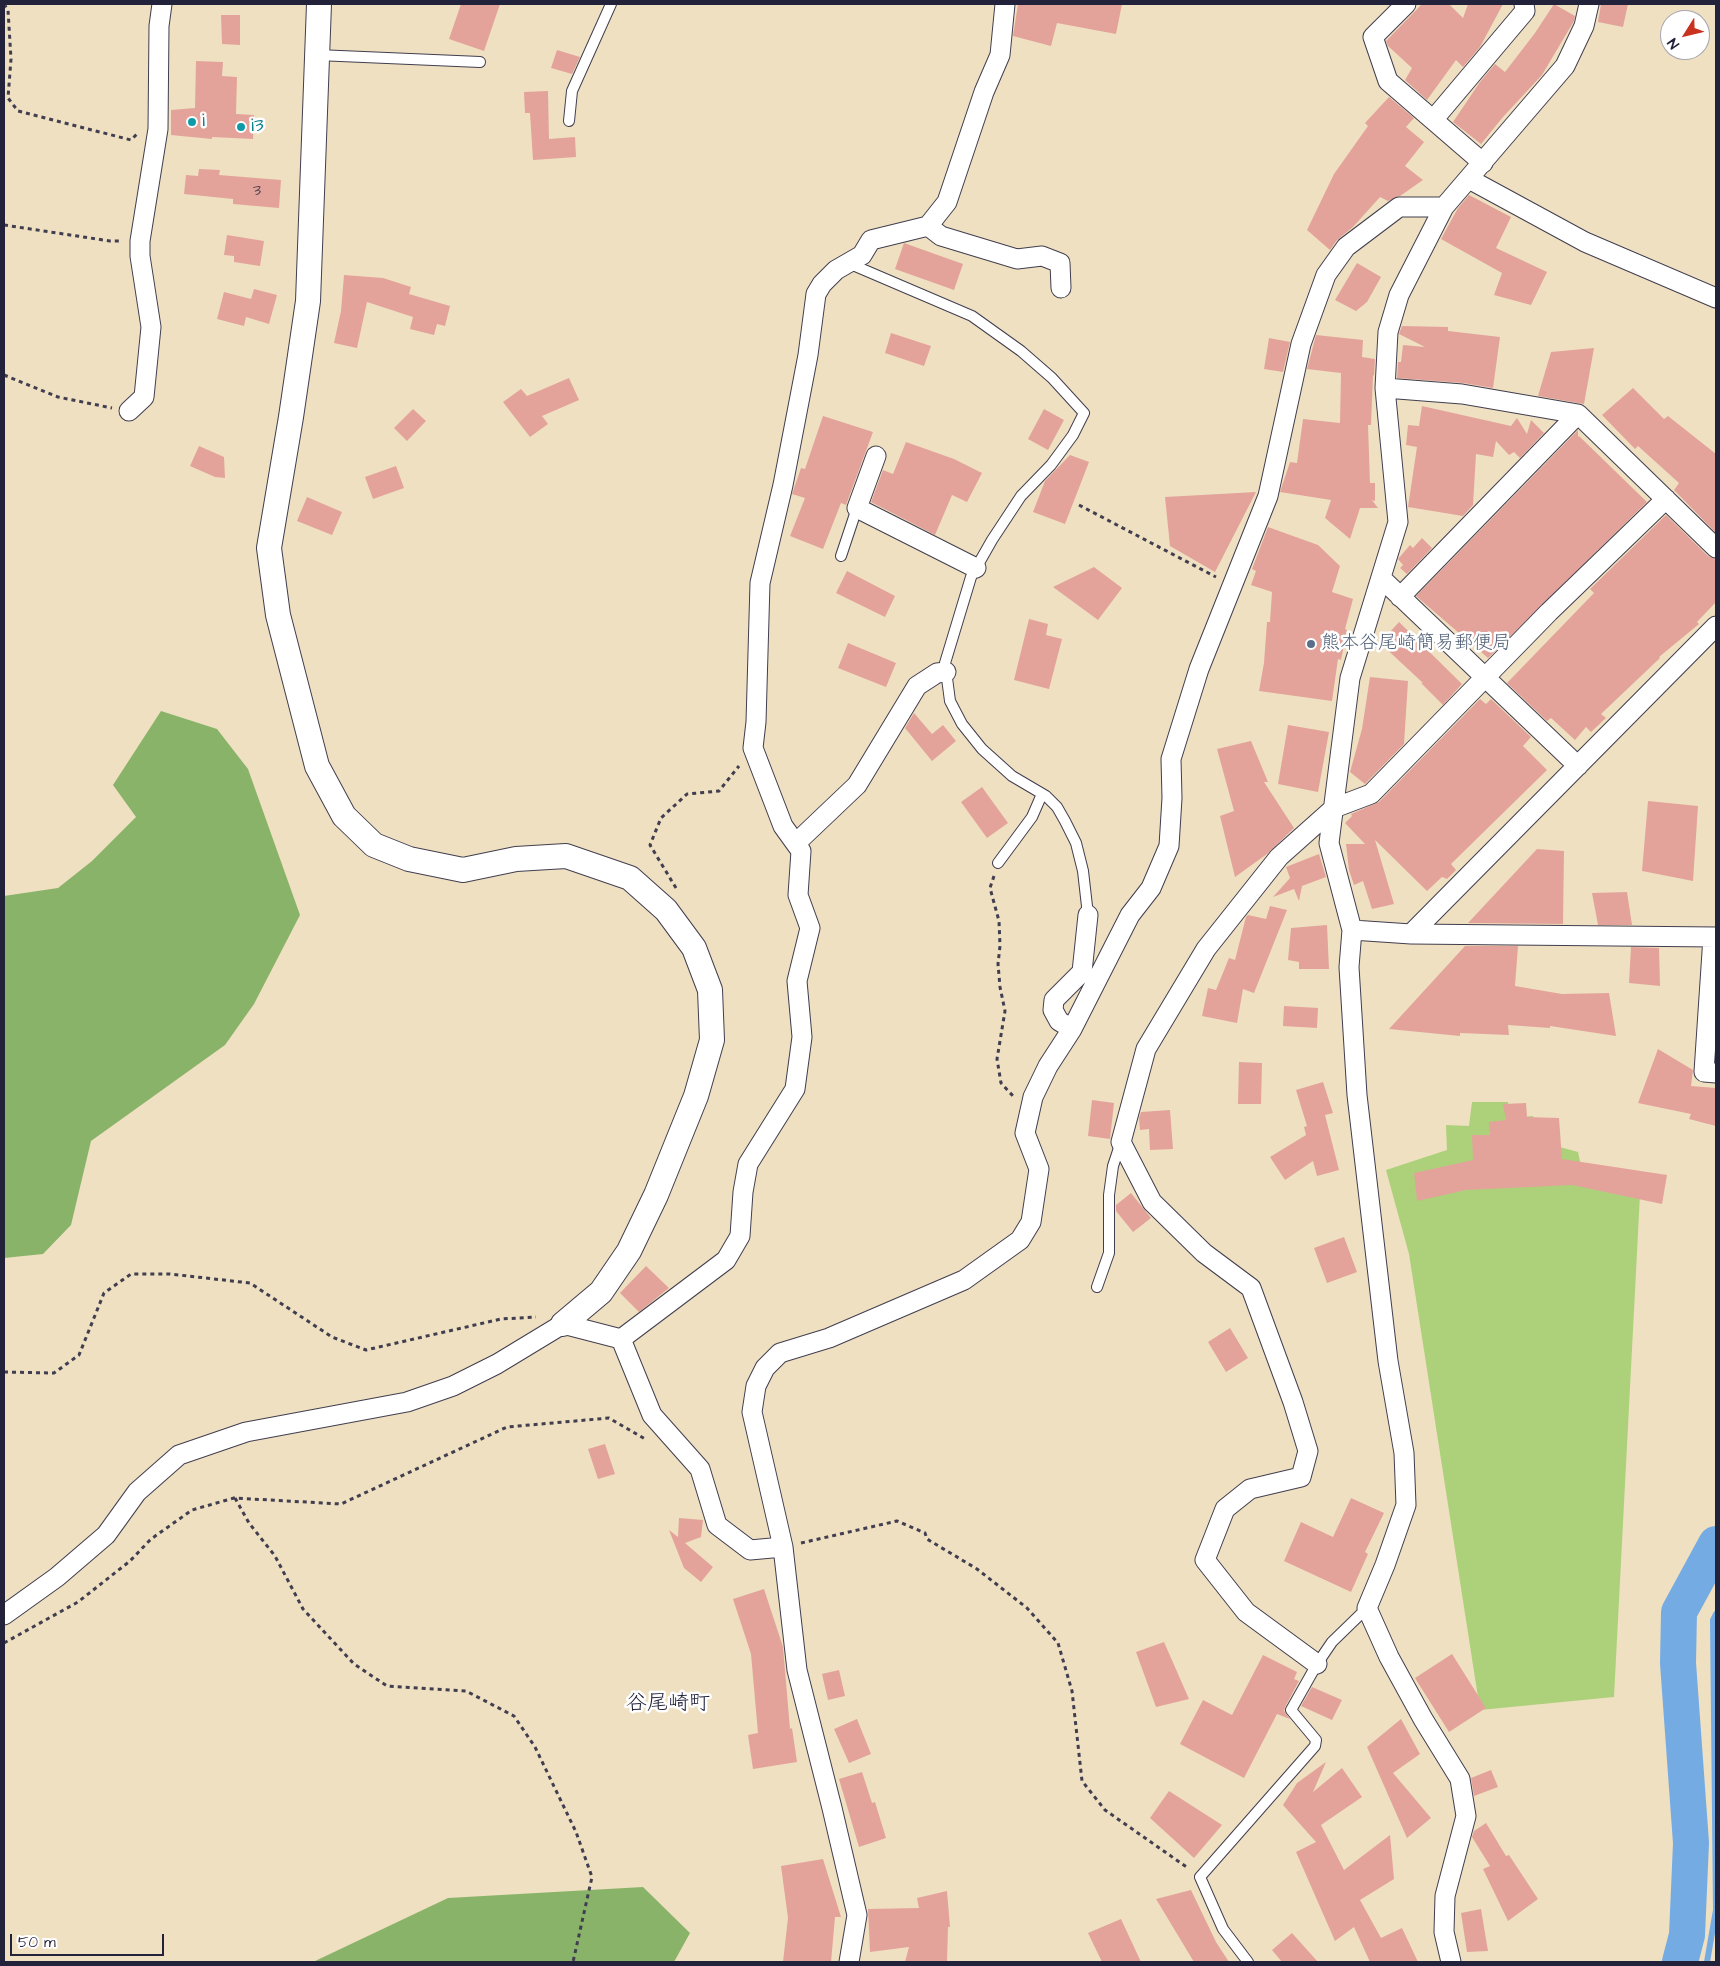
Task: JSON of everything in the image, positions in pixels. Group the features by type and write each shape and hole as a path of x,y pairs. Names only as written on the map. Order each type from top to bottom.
{"street":[{"path":"129,411 144,397 151,327 140,256 140,241 157,136 159,26 162,4"},
{"path":"4,1614 57,1577 106,1535 137,1492 179,1455 246,1432 407,1402 453,1386 498,1364 563,1324 601,1292 629,1251 656,1195 696,1096 712,1040 710,990 694,948 666,910 630,878 566,856 516,859 464,870 409,859 374,844 344,816 317,766 278,615 269,548 308,301 318,4"},
{"path":"620,1339 726,1260 740,1236 743,1192 748,1164 796,1089 802,1037 797,981 810,928 798,895 801,851 783,826 753,748 756,722 760,583 785,476 808,355 816,294 822,284 836,270 862,255 871,240 928,226 947,202 984,92 1000,55 1005,4"},
{"path":"1406,4 1372,37 1388,81 1483,163"},
{"path":"1433,120 1525,11 1524,4"},
{"path":"1451,1962 1444,1932 1445,1896 1466,1816 1460,1778 1423,1719 1389,1657 1367,1608 1385,1565 1406,1505 1404,1453 1388,1361 1357,1095 1349,967 1352,930 1329,843 1350,678 1398,522 1385,388 1388,332 1399,295 1444,207 1565,66 1584,26 1589,4"},
{"path":"1469,179 1586,242 1716,298"},
{"path":"849,1962 857,1915 797,1670 783,1547 752,1412 756,1386 765,1368 780,1353 829,1338 964,1280 1020,1240 1031,1222 1039,1169 1025,1133 1033,1097 1048,1066 1072,1029 1130,915 1151,888 1169,846 1172,798 1171,759 1199,669 1268,496 1301,344 1326,275 1346,247 1399,207 1444,207"},
{"path":"928,226 941,236 1018,258 1042,256 1060,263 1061,288"},
{"path":"1385,388 1462,394 1578,414 1716,548"},
{"path":"1400,597 1578,414"},
{"path":"876,456 857,508 976,568"},
{"path":"1317,1664 1246,1612 1205,1560 1225,1509 1250,1490 1301,1477 1308,1451 1293,1402 1251,1288 1204,1253 1152,1202 1121,1142 1146,1049 1206,949 1280,857 1334,808 1371,794 1549,612 1666,499"},
{"path":"1381,578 1578,766"},
{"path":"1411,934 1716,626"},
{"path":"796,843 857,786 917,686 937,673 946,672"},
{"path":"1072,1029 1059,1021 1053,1010 1054,1000 1082,972 1088,915"},
{"path":"1352,930 1411,934 1715,937 1704,1072 1716,1073"},
{"path":"563,1324 620,1339"},
{"path":"620,1339 652,1415 700,1470 717,1525 750,1550 783,1547"}],"lane":[{"path":"569,121 572,90 611,4"},
{"path":"317,55 480,62"},
{"path":"848,263 972,316 1027,356 1052,378 1084,413 1073,435 1051,464 1021,496 976,568 971,577 945,663 950,701 962,724 982,749 1012,776 1042,794 1057,806 1076,844 1083,871 1088,915"},
{"path":"841,556 857,508"},
{"path":"998,863 1032,817 1042,794"},
{"path":"1097,1287 1109,1253 1109,1195 1113,1166 1121,1142"},
{"path":"1248,1962 1223,1929 1200,1877 1315,1746 1316,1740 1292,1710 1317,1664 1332,1642 1367,1608"}],"path":[{"path":"4,4 8,10 11,59 8,98 18,111 131,140 140,132 157,136"},
{"path":"4,225 110,241 140,241"},
{"path":"4,375 58,397 129,411"},
{"path":"1078,505 1232,585"},
{"path":"677,890 650,845 662,818 687,794 719,791 753,748"},
{"path":"998,863 990,888 999,921 999,972 1005,1011 997,1060 1001,1083 1012,1096 1030,1108"},
{"path":"4,1372 54,1374 79,1356 104,1293 130,1274 170,1274 250,1283 332,1337 366,1350 501,1319 535,1317 563,1324"},
{"path":"4,1643 78,1602 130,1560 151,1539 192,1510 234,1498 341,1504 507,1427 609,1418 650,1442"},
{"path":"234,1498 249,1523 275,1556 303,1609 354,1664 387,1686 466,1691 514,1716 535,1747 556,1789 576,1832 592,1877 573,1962"},
{"path":"783,1547 897,1521 925,1533 927,1539 977,1569 1027,1608 1058,1643 1072,1691 1082,1781 1105,1810 1200,1877"}],"green space":[{"path":"161,711 217,729 248,769 300,915 254,1004 225,1045 91,1141 71,1225 43,1254 4,1258 4,896 58,888 92,861 136,817 113,785"},
{"path":"1472,1102 1508,1102 1508,1118 1533,1116 1538,1141 1578,1152 1581,1166 1641,1175 1614,1697 1480,1710 1409,1254 1386,1170 1447,1150 1446,1125 1469,1126"},
{"path":"643,1887 690,1933 674,1962 313,1962 448,1898"}],"building":[{"path":"461,4 500,4 484,51 449,39"},
{"path":"1018,4 1122,4 1116,34 1057,23 1051,46 1013,36"},
{"path":"1422,4 1449,4 1463,18 1468,4 1503,4 1480,47 1463,67 1456,60 1427,100 1405,80 1412,68 1388,46 1386,41"},
{"path":"1554,4 1575,16 1574,21 1542,75 1481,144 1453,122 1480,82 1495,64 1505,72 1535,33"},
{"path":"1601,4 1628,4 1623,27 1598,22"},
{"path":"221,15 240,15 240,45 222,44"},
{"path":"557,50 580,57 572,74 551,68"},
{"path":"196,61 223,62 222,76 237,77 236,114 254,115 253,139 212,137 212,139 171,135 171,110 195,108"},
{"path":"548,91 549,139 575,137 576,157 533,160 530,113 525,113 524,92"},
{"path":"1389,97 1414,118 1406,127 1424,142 1405,166 1423,180 1400,196 1388,201 1380,197 1353,227 1337,240 1330,250 1307,230 1334,174 1368,126 1365,123"},
{"path":"199,169 220,170 219,175 281,180 279,208 233,204 233,199 184,194 186,175 198,176"},
{"path":"1469,195 1511,217 1496,248 1547,272 1531,305 1494,295 1502,273 1441,239 1458,208"},
{"path":"227,235 264,241 260,266 234,262 234,256 224,255"},
{"path":"904,243 963,264 954,290 895,269"},
{"path":"1357,263 1381,277 1367,302 1356,311 1335,300"},
{"path":"344,275 383,278 411,287 409,294 450,306 445,326 437,324 434,335 410,329 413,317 367,302 357,348 334,343 341,311"},
{"path":"254,289 277,295 269,324 246,317 244,326 217,319 224,292 251,299"},
{"path":"1402,326 1448,327 1448,331 1500,337 1493,388 1463,383 1397,378 1398,362 1401,362 1403,345 1425,347 1399,334"},
{"path":"891,333 931,346 924,366 885,353"},
{"path":"1316,335 1363,340 1362,357 1375,359 1371,425 1368,425 1370,483 1375,483 1375,501 1372,500 1378,508 1360,508 1350,539 1325,518 1331,500 1280,492 1290,462 1297,463 1303,419 1340,423 1341,373 1307,369"},
{"path":"1269,338 1290,342 1283,372 1264,369"},
{"path":"1594,348 1584,404 1538,396 1551,352"},
{"path":"569,378 579,400 542,416 548,424 530,437 503,402 521,389 527,396"},
{"path":"1633,388 1664,419 1668,416 1716,454 1716,533 1674,490 1679,483 1638,446 1635,449 1602,415"},
{"path":"1422,406 1511,426 1517,418 1527,434 1531,420 1544,433 1520,458 1514,452 1509,455 1496,441 1493,457 1476,454 1473,505 1463,516 1408,507 1417,447 1406,445 1408,425 1419,426"},
{"path":"413,409 426,421 407,441 394,428"},
{"path":"1044,409 1064,420 1048,450 1028,439"},
{"path":"823,416 873,432 846,505 841,503 823,549 790,536 805,498 792,494 801,468 805,469"},
{"path":"1578,430 1578,437 1647,502 1488,658 1416,596"},
{"path":"906,442 954,459 982,473 967,502 952,495 935,535 871,502 883,470 893,474"},
{"path":"199,446 224,457 225,478 215,477 190,466"},
{"path":"1070,455 1089,462 1065,524 1033,512 1045,481"},
{"path":"396,466 404,488 373,499 365,477"},
{"path":"1256,492 1215,572 1170,546 1165,497"},
{"path":"307,497 342,512 332,535 297,521"},
{"path":"1666,515 1708,556 1716,559 1716,602 1697,622 1699,624 1659,657 1601,714 1606,718 1591,732 1586,727 1575,740 1551,718 1547,721 1507,683 1594,593 1590,589"},
{"path":"1268,527 1318,545 1340,566 1332,592 1353,599 1345,629 1347,630 1341,660 1338,659 1332,701 1259,691 1264,663 1267,622 1270,622 1272,592 1251,585 1256,571 1252,569"},
{"path":"1422,538 1432,548 1407,574 1400,568 1403,565 1398,559 1410,545 1413,548"},
{"path":"1094,567 1122,588 1098,620 1053,587"},
{"path":"847,571 895,596 885,617 836,593"},
{"path":"1029,619 1048,624 1046,635 1062,639 1049,689 1014,680"},
{"path":"1399,622 1462,684 1443,705 1421,683 1423,683 1380,643"},
{"path":"848,643 896,663 886,687 838,668"},
{"path":"1370,677 1408,681 1404,744 1365,784 1350,772 1362,729"},
{"path":"1480,699 1486,704 1491,699 1531,737 1523,746 1547,770 1451,864 1456,870 1447,879 1442,877 1427,891 1375,840 1394,904 1372,909 1363,881 1354,885 1349,870 1346,844 1365,844 1345,823 1352,816 1351,814 1379,802"},
{"path":"914,713 932,734 943,725 956,741 932,761 905,728"},
{"path":"1288,725 1329,732 1318,792 1278,784"},
{"path":"1251,741 1268,782 1264,782 1294,828 1267,854 1235,877 1220,816 1234,811 1217,749"},
{"path":"982,787 1008,823 987,838 961,802"},
{"path":"1648,801 1698,806 1693,881 1642,871"},
{"path":"1537,849 1564,851 1563,924 1468,923"},
{"path":"1319,854 1326,877 1302,886 1299,901 1294,889 1273,897 1290,878 1286,867"},
{"path":"1627,892 1632,925 1598,925 1592,893"},
{"path":"1270,906 1287,910 1254,993 1243,989 1237,1023 1202,1016 1208,988 1216,990 1229,958 1235,960 1246,917 1248,915 1266,919"},
{"path":"1327,925 1329,969 1299,969 1299,962 1288,960 1291,928"},
{"path":"1465,946 1518,946 1515,986 1562,994 1609,993 1616,1036 1550,1026 1550,1028 1508,1025 1509,1035 1460,1033 1460,1036 1389,1029"},
{"path":"1631,947 1659,948 1660,986 1629,983"},
{"path":"1284,1006 1318,1008 1317,1028 1283,1026"},
{"path":"1658,1049 1693,1070 1691,1086 1716,1088 1716,1126 1689,1119 1691,1114 1638,1103"},
{"path":"1239,1062 1262,1063 1261,1104 1238,1104"},
{"path":"1323,1082 1333,1113 1325,1115 1339,1170 1317,1176 1313,1161 1285,1180 1270,1157 1306,1135 1304,1127 1307,1126 1296,1090"},
{"path":"1092,1100 1114,1103 1110,1139 1088,1136"},
{"path":"1526,1103 1527,1117 1559,1118 1562,1159 1667,1175 1662,1204 1572,1185 1466,1190 1417,1201 1414,1173 1473,1160 1472,1135 1490,1135 1489,1122 1506,1120 1503,1104"},
{"path":"1170,1110 1173,1149 1150,1150 1149,1129 1140,1130 1139,1118 1141,1112"},
{"path":"1131,1193 1151,1218 1133,1232 1116,1211 1116,1205"},
{"path":"1344,1237 1357,1272 1327,1283 1314,1248"},
{"path":"646,1266 669,1288 639,1312 620,1293"},
{"path":"1230,1328 1248,1358 1226,1372 1208,1342"},
{"path":"605,1444 615,1474 598,1479 588,1449"},
{"path":"1351,1498 1384,1513 1365,1552 1368,1554 1351,1592 1284,1561 1301,1522 1333,1537"},
{"path":"679,1518 703,1520 701,1537 685,1543 713,1567 701,1582 684,1568 669,1530 678,1537"},
{"path":"764,1589 783,1647 790,1729 792,1728 797,1762 753,1769 748,1735 758,1733 751,1654 733,1599"},
{"path":"1164,1642 1189,1699 1156,1707 1136,1652"},
{"path":"1452,1654 1486,1708 1449,1732 1415,1678"},
{"path":"1263,1655 1297,1672 1294,1679 1299,1681 1284,1711 1290,1719 1277,1714 1244,1778 1180,1744 1203,1700 1232,1715"},
{"path":"839,1670 845,1696 828,1700 822,1674"},
{"path":"1312,1687 1342,1700 1332,1720 1301,1706"},
{"path":"857,1719 871,1754 849,1763 834,1729"},
{"path":"1401,1719 1420,1754 1393,1773 1431,1818 1407,1838 1367,1747"},
{"path":"1326,1762 1313,1792 1342,1768 1362,1797 1321,1825 1344,1870 1390,1835 1394,1879 1360,1900 1381,1938 1402,1928 1418,1962 1370,1962 1354,1927 1335,1941 1296,1852 1316,1842 1283,1805 1297,1783"},
{"path":"1491,1770 1498,1787 1474,1796 1471,1778"},
{"path":"862,1772 872,1803 875,1802 886,1838 859,1847 839,1779"},
{"path":"1169,1791 1222,1825 1194,1858 1150,1818"},
{"path":"1486,1823 1506,1856 1509,1855 1538,1899 1508,1921 1483,1869 1490,1866 1472,1837 1474,1831"},
{"path":"823,1859 841,1917 835,1917 831,1962 783,1962 788,1918 781,1866"},
{"path":"1191,1890 1216,1942 1229,1962 1194,1962 1156,1899"},
{"path":"947,1891 950,1927 948,1927 947,1962 905,1962 909,1947 870,1952 868,1909 919,1908 917,1898"},
{"path":"1481,1909 1488,1951 1467,1952 1461,1913"},
{"path":"1121,1919 1141,1962 1102,1962 1088,1933"},
{"path":"1292,1933 1318,1962 1282,1962 1272,1950"}],"waterway":[{"path":"1680,1962 1687,1935 1691,1843 1678,1663 1679,1612 1716,1544"},
{"path":"1707,1962 1716,1910 1713,1620 1716,1614"}],"place":[{"name":"i","path":"192,122"},
{"name":"i3","path":"241,127"},
{"name":"熊本谷尾崎簡易郵便局","path":"1311,644"}],"district":[{"name":"谷尾崎町","path":"668,1705"}]}
